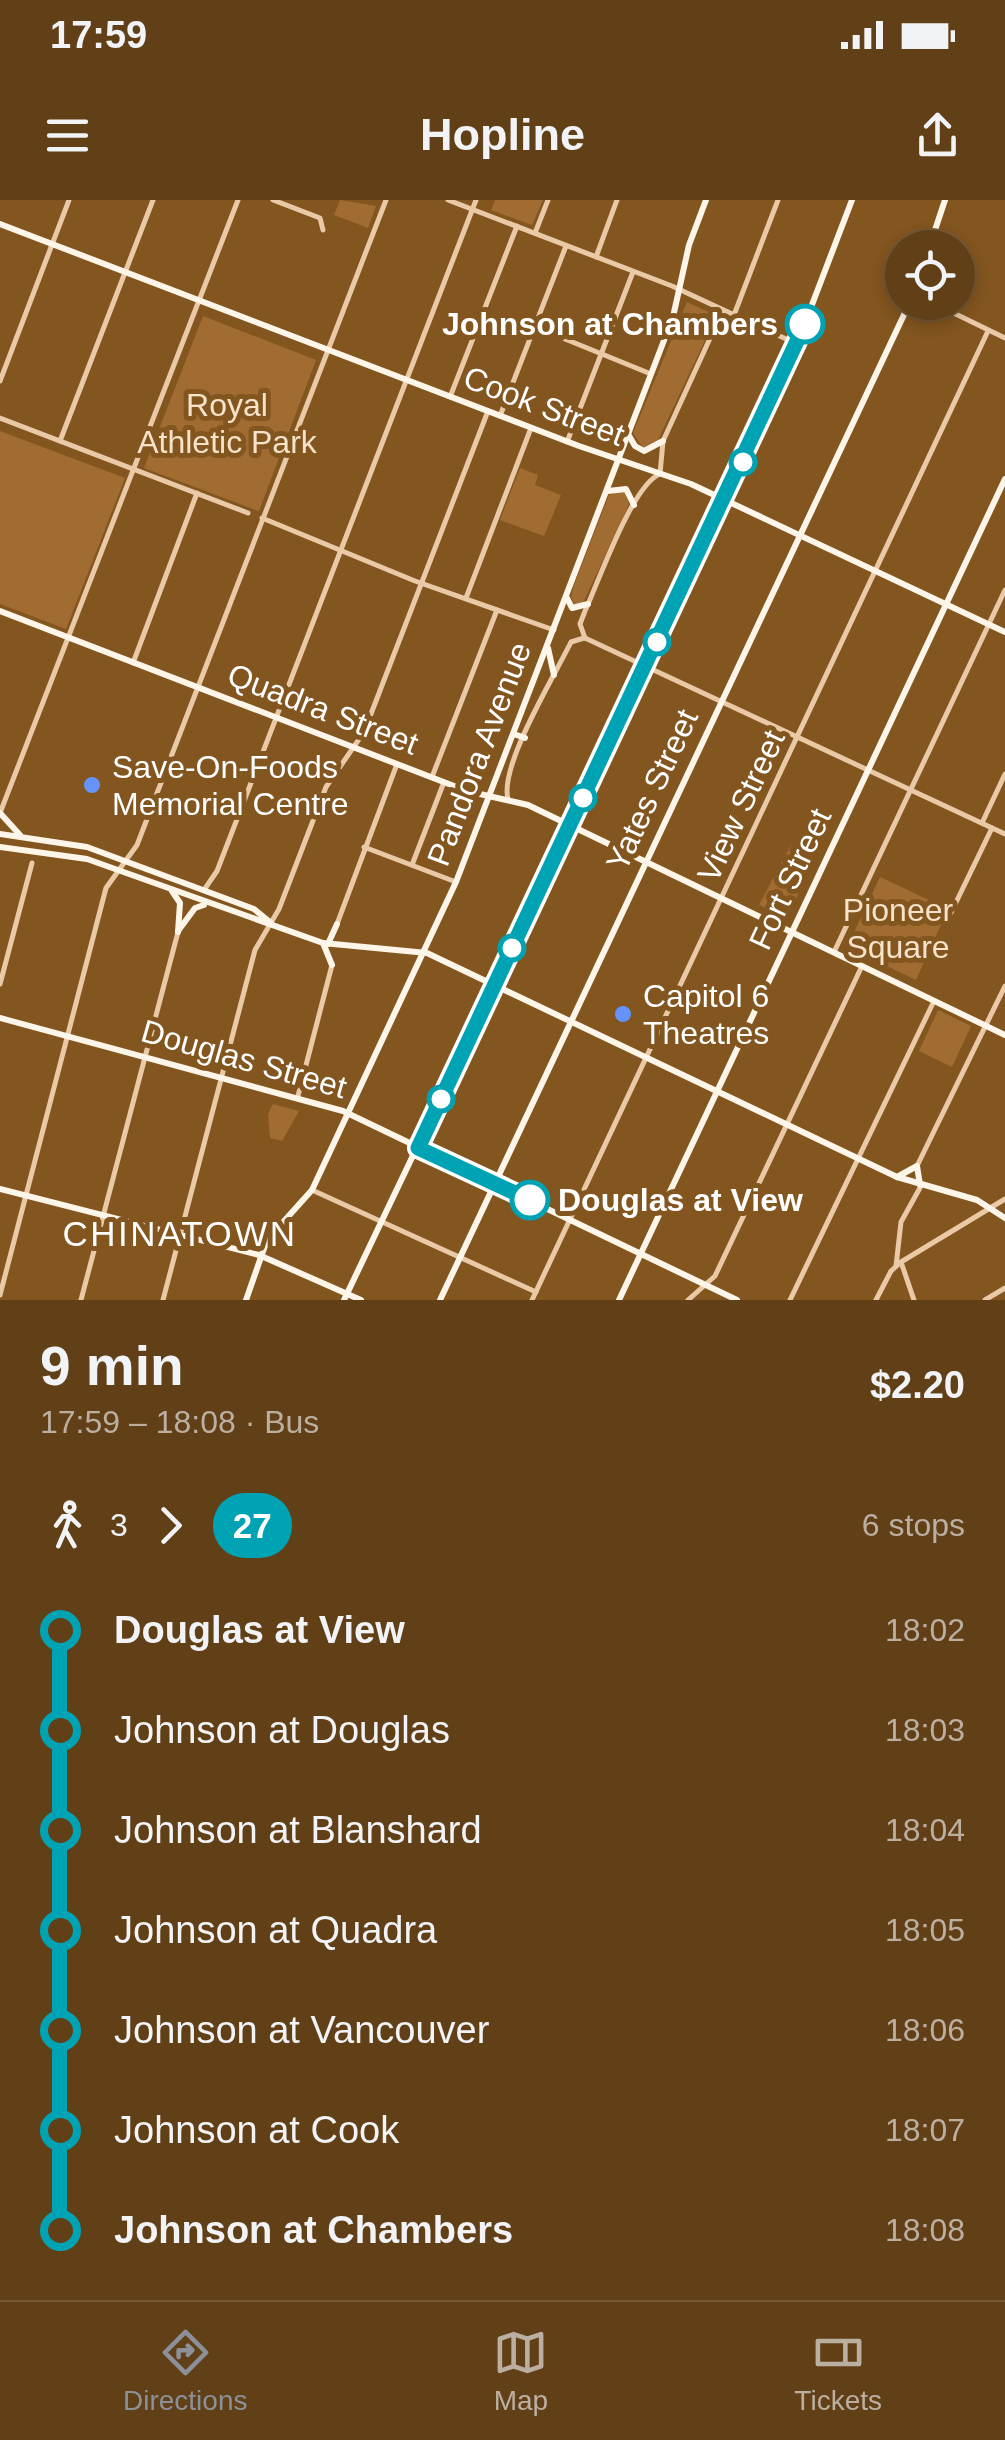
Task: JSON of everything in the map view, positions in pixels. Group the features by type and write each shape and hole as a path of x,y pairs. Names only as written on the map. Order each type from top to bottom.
{"main road":[{"name":"Pandora Avenue","path":"246,1300 259,1255 274,1231 312,1190 456,882 651,374 706,200"},
{"path":"346,1297 726,500 797,344 852,200"},
{"path":"935,230 944,200"},
{"name":"Cook Street","path":"0,224 726,500 1005,632"},
{"name":"Yates Street","path":"440,1300 902,320"},
{"path":"628,433 635,446 644,450 663,442"},
{"name":"Fort Street","path":"619,1300 1005,479"},
{"path":"607,492 616,486 626,489 634,505"},
{"path":"566,596 572,608 588,604"},
{"name":"Quadra Street","path":"0,612 432,778 508,799 571,825 1005,1035"},
{"path":"548,646 554,675"},
{"path":"514,734 525,738"},
{"path":"0,813 21,836"},
{"path":"0,834 69,842 128,860 254,909 271,923"},
{"path":"0,848 60,852 333,944 424,952 898,1177 993,1208 1005,1218"},
{"path":"172,891 180,903 178,932"},
{"path":"178,932 195,908 206,904"},
{"path":"332,965 337,924"},
{"path":"332,965 333,944"},
{"name":"Douglas Street","path":"0,1018 298,1096 348,1114 737,1300"},
{"path":"898,1177 917,1166 921,1186"},
{"path":"0,1188 259,1255 346,1297 361,1300"}],"street":[{"path":"0,381 70,200"},
{"path":"60,441 154,200"},
{"path":"0,813 238,200"},
{"path":"274,200 320,218 323,230"},
{"path":"0,1295 106,888 128,860 198,688 386,200"},
{"path":"448,200 633,271 797,344"},
{"path":"204,890 217,871 476,200"},
{"path":"535,234 548,200"},
{"path":"596,257 617,200"},
{"path":"734,315 778,200"},
{"path":"450,397 517,226"},
{"path":"500,416 566,246"},
{"path":"567,442 633,271"},
{"path":"660,474 663,442 724,310"},
{"path":"966,320 1005,338"},
{"name":"View Street","path":"532,1300 988,331"},
{"path":"565,339 651,374"},
{"path":"162,1300 255,950 271,923 326,788 355,748 488,411"},
{"path":"0,418 248,513"},
{"path":"466,598 531,428"},
{"name":"Pandora Avenue","path":"508,799 505,784 554,675 571,642 585,638 580,624 588,604 634,505 650,479 660,474"},
{"path":"133,662 197,493"},
{"path":"262,518 554,630"},
{"path":"835,950 1005,590"},
{"path":"432,778 497,610"},
{"path":"585,638 1005,834"},
{"path":"337,924 397,764"},
{"path":"982,823 1005,774"},
{"path":"412,865 444,782"},
{"path":"948,921 992,828"},
{"path":"364,847 456,882"},
{"path":"0,984 32,863"},
{"path":"81,1300 178,932"},
{"path":"688,1300 714,1276 863,963"},
{"path":"298,1096 332,965"},
{"path":"917,1166 1005,986"},
{"path":"790,1300 935,998"},
{"path":"876,1300 896,1267 901,1222 921,1186"},
{"path":"312,1190 536,1292"},
{"path":"896,1267 1005,1200"},
{"path":"896,1267 914,1300"},
{"path":"984,1300 1005,1288"}],"green space":[{"path":"340,200 376,206 368,228 334,215"},
{"path":"495,200 543,200 532,225 491,210"},
{"path":"687,302 713,314 715,319 658,440 643,448 633,433"},
{"name":"Royal Athletic Park","path":"203,316 316,360 259,511 144,468"},
{"path":"0,431 125,478 66,629 0,604"},
{"path":"520,468 538,475 535,485 561,495 544,536 500,520"},
{"path":"624,490 629,504 583,603 575,606 571,597 574,585 609,495"},
{"path":"793,841 789,851 813,862 787,918 759,905"},
{"name":"Pioneer Square","path":"880,877 948,909 916,980 847,947"},
{"path":"938,1010 971,1026 952,1067 919,1051"},
{"path":"273,1104 299,1111 282,1141 270,1138 268,1114"}],"bus line":[{"name":"27","path":"530,1200 418,1148 730,492 805,324"}],"place":[{"name":"Johnson at Chambers","path":"805,324"},
{"name":"Save-On-Foods Memorial Centre","path":"92,785"},
{"name":"Capitol 6 Theatres","path":"623,1014"},
{"name":"Douglas at View","path":"530,1200"}],"district":[{"name":"CHINATOWN","path":"180,1234"}]}
